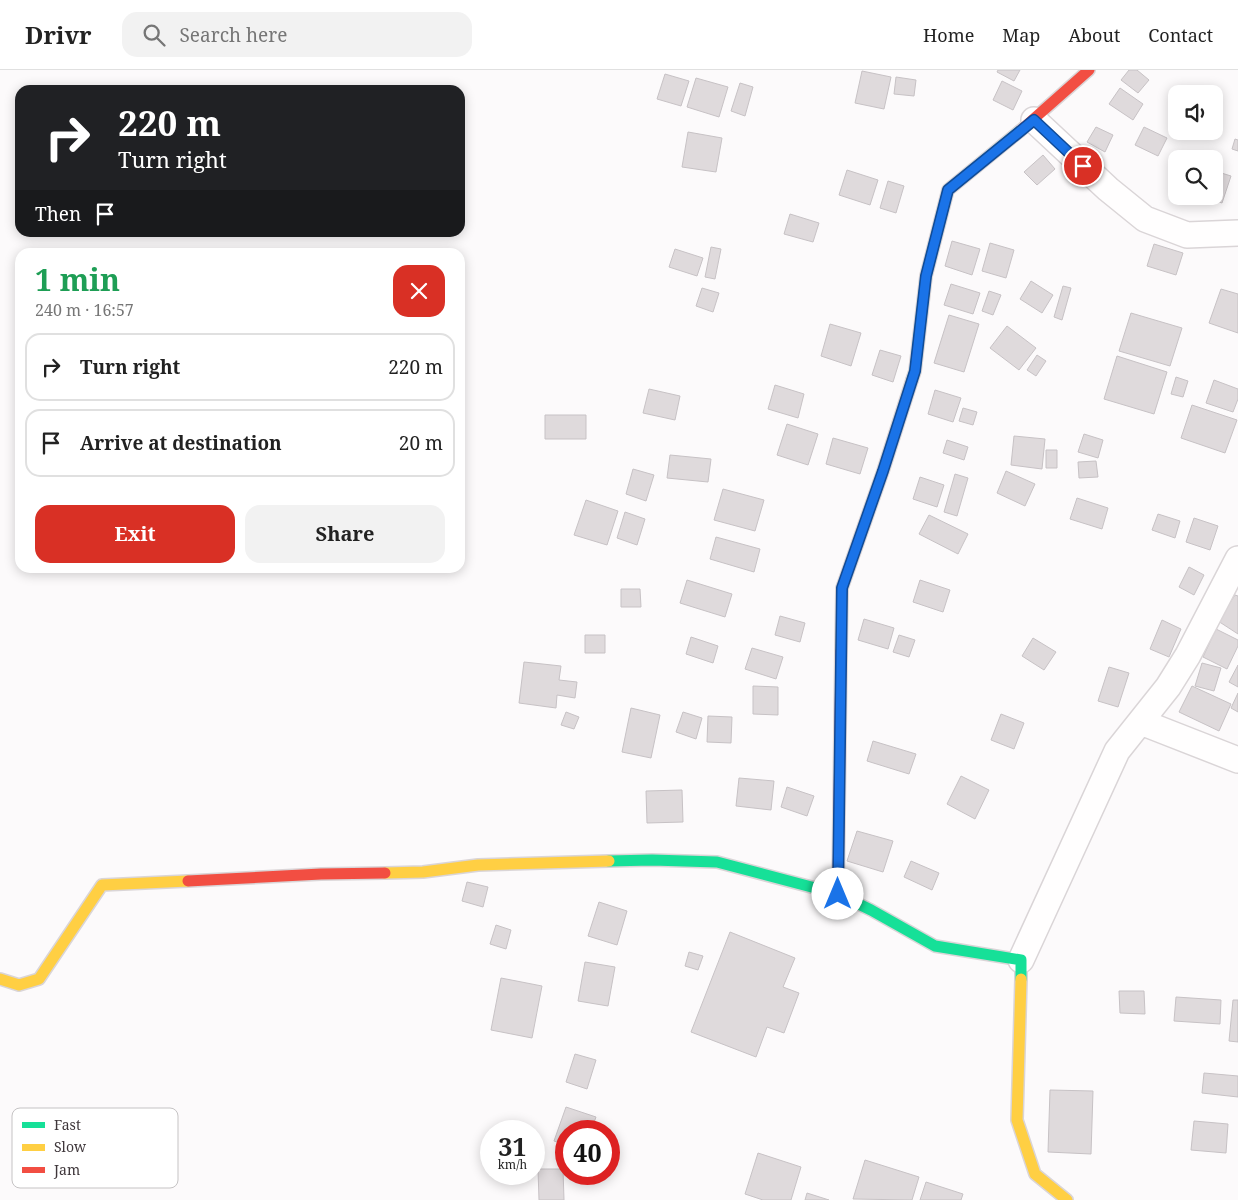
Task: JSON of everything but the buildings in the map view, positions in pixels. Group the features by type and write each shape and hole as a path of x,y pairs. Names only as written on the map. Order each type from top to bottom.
{"street":[{"path":"838,894 842,588 883,471 915,371 926,276 948,190 1034,120 1089,70"},
{"path":"1034,120 1108,189 1145,219 1187,235 1238,233"},
{"path":"1067,1200 1035,1174 1017,1120 1021,960 1117,751 1168,688 1183,664 1238,559"},
{"path":"1141,722 1238,760"},
{"path":"0,979 19,985 39,979 102,885 321,874 423,872 478,865 652,860 717,862 838,894 935,946 1021,960"}],"traffic: fast":[{"path":"912,380 915,371 926,276 948,190 1020,131"},
{"path":"609,861 717,862 838,894 935,946 1021,960 1021,979"}],"traffic: slow":[{"path":"841,651 842,588 883,471 912,380"},
{"path":"385,873 423,872 478,865 609,861"},
{"path":"0,979 19,985 39,979 102,885 188,881"},
{"path":"1021,979 1017,1120 1035,1174 1067,1200"}],"traffic: jam":[{"path":"1020,131 1089,70"},
{"path":"838,894 841,651"},
{"path":"188,881 321,874 385,873"}],"route":[{"path":"838,894 842,588 883,471 915,371 926,276 948,190 1034,120 1083,166"}]}
